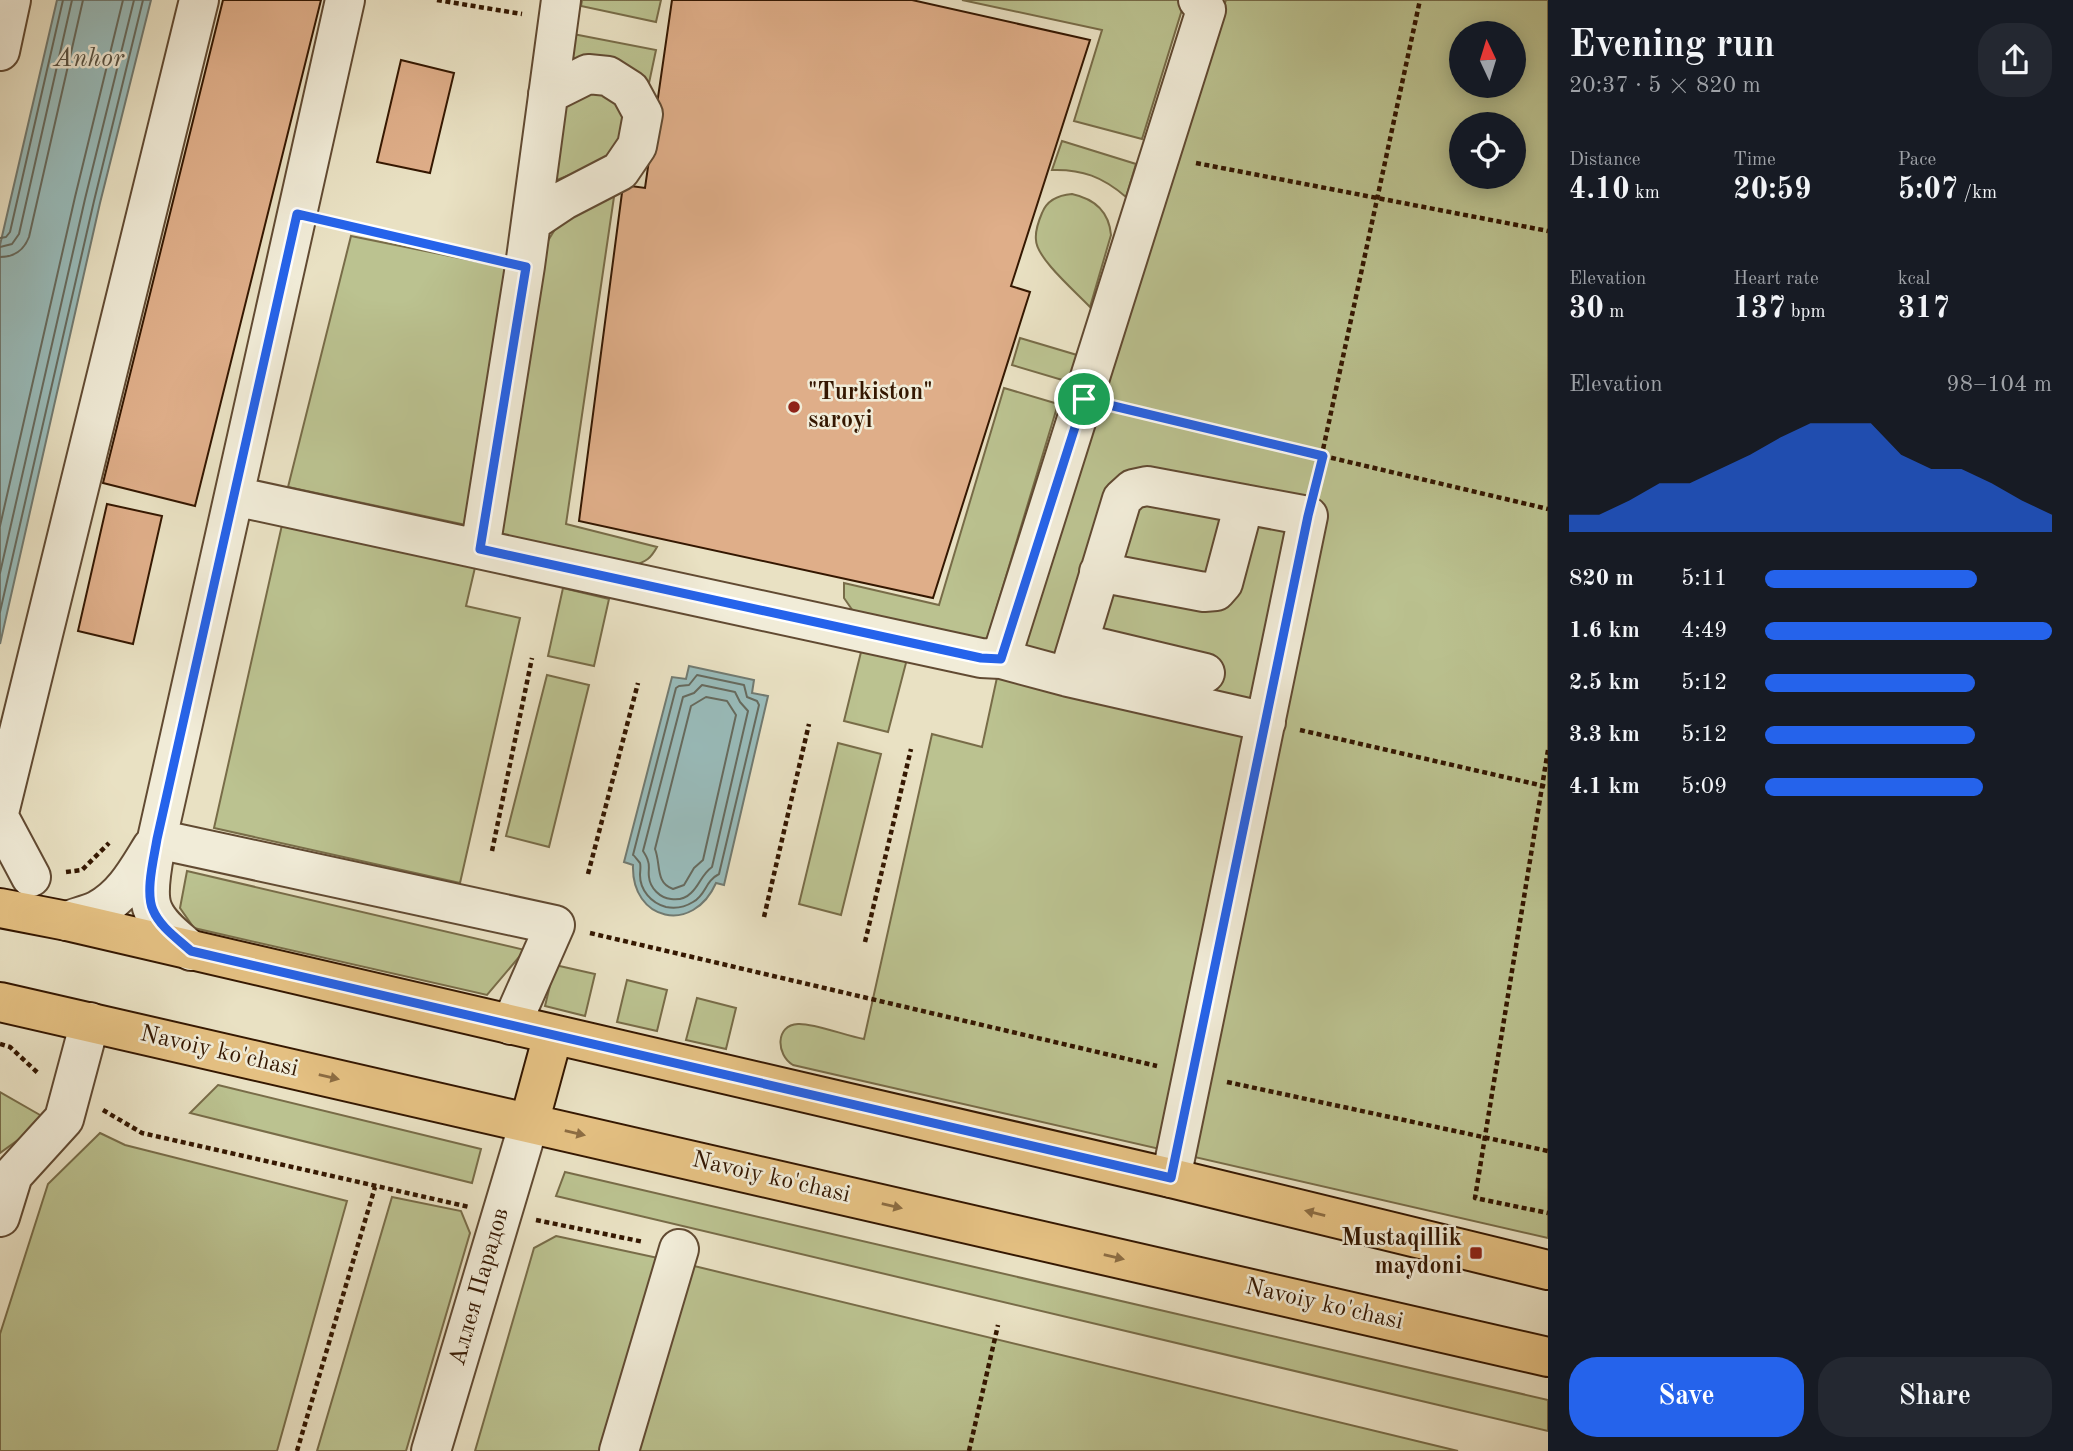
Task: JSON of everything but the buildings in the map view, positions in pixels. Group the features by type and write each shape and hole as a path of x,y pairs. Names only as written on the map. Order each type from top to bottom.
{"main road":[{"path":"11,910 1171,1178 1548,1270"},
{"name":"Navoiy ko'chasi","path":"0,1002 1545,1356"},
{"path":"528,1123 553,1035"}],"street":[{"path":"0,51 11,0"},
{"path":"0,809 199,0"},
{"path":"191,951 162,923 153,910 150,893 157,839 345,0"},
{"path":"1001,659 1206,9 1198,0"},
{"path":"480,549 526,267 560,10"},
{"path":"531,222 564,200 620,171 637,146 643,114 630,90 608,76 588,74 548,94"},
{"path":"1073,660 1122,499 1133,489 1147,486 1308,516 1171,1178"},
{"path":"234,496 981,658 1073,660 1205,673"},
{"path":"1099,572 1204,592 1216,590 1223,583 1244,504"},
{"path":"1073,660 1266,722"},
{"path":"0,819 32,877"},
{"path":"67,921 98,910 114,899 129,884 157,839"},
{"path":"157,839 555,925 511,1026"},
{"path":"0,1217 13,1175 64,1119 90,1022"},
{"name":"Аллея Парадов","path":"431,1451 528,1123"},
{"path":"619,1451 679,1249"}],"path":[{"path":"437,0 560,10"},
{"path":"1308,516 1420,0"},
{"path":"1161,156 1548,231"},
{"path":"297,214 526,267"},
{"path":"1084,399 1548,509"},
{"path":"492,851 532,658"},
{"path":"588,874 638,683"},
{"path":"1266,722 1545,787"},
{"path":"764,917 809,724"},
{"path":"866,942 911,749"},
{"path":"1548,750 1545,787 1475,1198 1548,1213"},
{"path":"555,925 1193,1075 1548,1151"},
{"path":"0,1044 10,1047 52,1086 72,1092 142,1133 375,1187 679,1249"},
{"path":"297,1451 375,1187"},
{"path":"969,1451 998,1325"}],"green space":[{"path":"582,0 661,0 656,22 581,6"},
{"path":"962,0 1185,0 1142,139 1074,121 1102,30"},
{"path":"1226,0 1548,0 1548,1238 793,1065 787,1060 780,1041 785,1029 790,1026 813,1025 864,1039 932,734 982,747 1001,659"},
{"path":"568,33 656,50 649,83 640,77 562,67"},
{"path":"609,91 628,118 611,159 544,185 556,111 569,96"},
{"path":"1062,141 1136,164 1126,197 1109,184 1092,176 1073,171 1052,170"},
{"path":"615,190 566,524 657,547 648,559 634,565 498,536 543,249 557,226"},
{"path":"1072,194 1088,199 1099,207 1110,227 1111,235 1090,307 1050,265 1036,240 1042,213 1047,205 1058,197"},
{"path":"351,236 519,270 480,528 288,487"},
{"path":"1020,338 1077,355 1069,382 1012,365"},
{"path":"1004,388 1058,404 985,646 853,611 844,598 844,583 939,605"},
{"path":"284,516 477,559 466,606 520,618 460,883 214,828"},
{"path":"563,588 609,599 594,666 548,656"},
{"path":"862,648 907,659 888,732 844,721"},
{"path":"547,675 589,685 549,847 506,836"},
{"path":"838,743 881,754 841,915 799,904"},
{"path":"187,871 525,950 487,995 194,928 180,908"},
{"path":"555,965 595,974 585,1016 545,1006"},
{"path":"627,980 667,990 657,1031 617,1022"},
{"path":"697,998 736,1008 726,1049 686,1040"},
{"path":"218,1085 481,1149 472,1183 190,1113"},
{"path":"0,1092 47,1119 0,1153"},
{"path":"100,1133 125,1145 347,1201 277,1451 0,1451 0,1334 48,1184"},
{"path":"565,1172 1548,1400 1548,1431 556,1196"},
{"path":"392,1197 461,1211 470,1233 406,1451 317,1451"},
{"path":"556,1236 658,1258 603,1451 475,1451 534,1248"},
{"path":"690,1265 1458,1451 635,1451"}],"water":[{"name":"Anhor","path":"57,0 151,0 100,203 0,644 0,245"},
{"path":"689,666 754,680 752,693 768,696 724,885 716,883 706,899 693,910 679,915 665,915 652,909 642,899 635,884 633,865 624,862 672,677 686,679"}],"place":[{"name":"\"Turkiston\" saroyi","path":"794,407"},
{"name":"Mustaqillik maydoni","path":"1476,1253"}],"route":[{"path":"297,214 526,267 480,549 981,658 1001,659 1084,399 1323,456 1308,516 1171,1178 191,951 162,923 153,910 150,893 157,839 297,214"}]}
